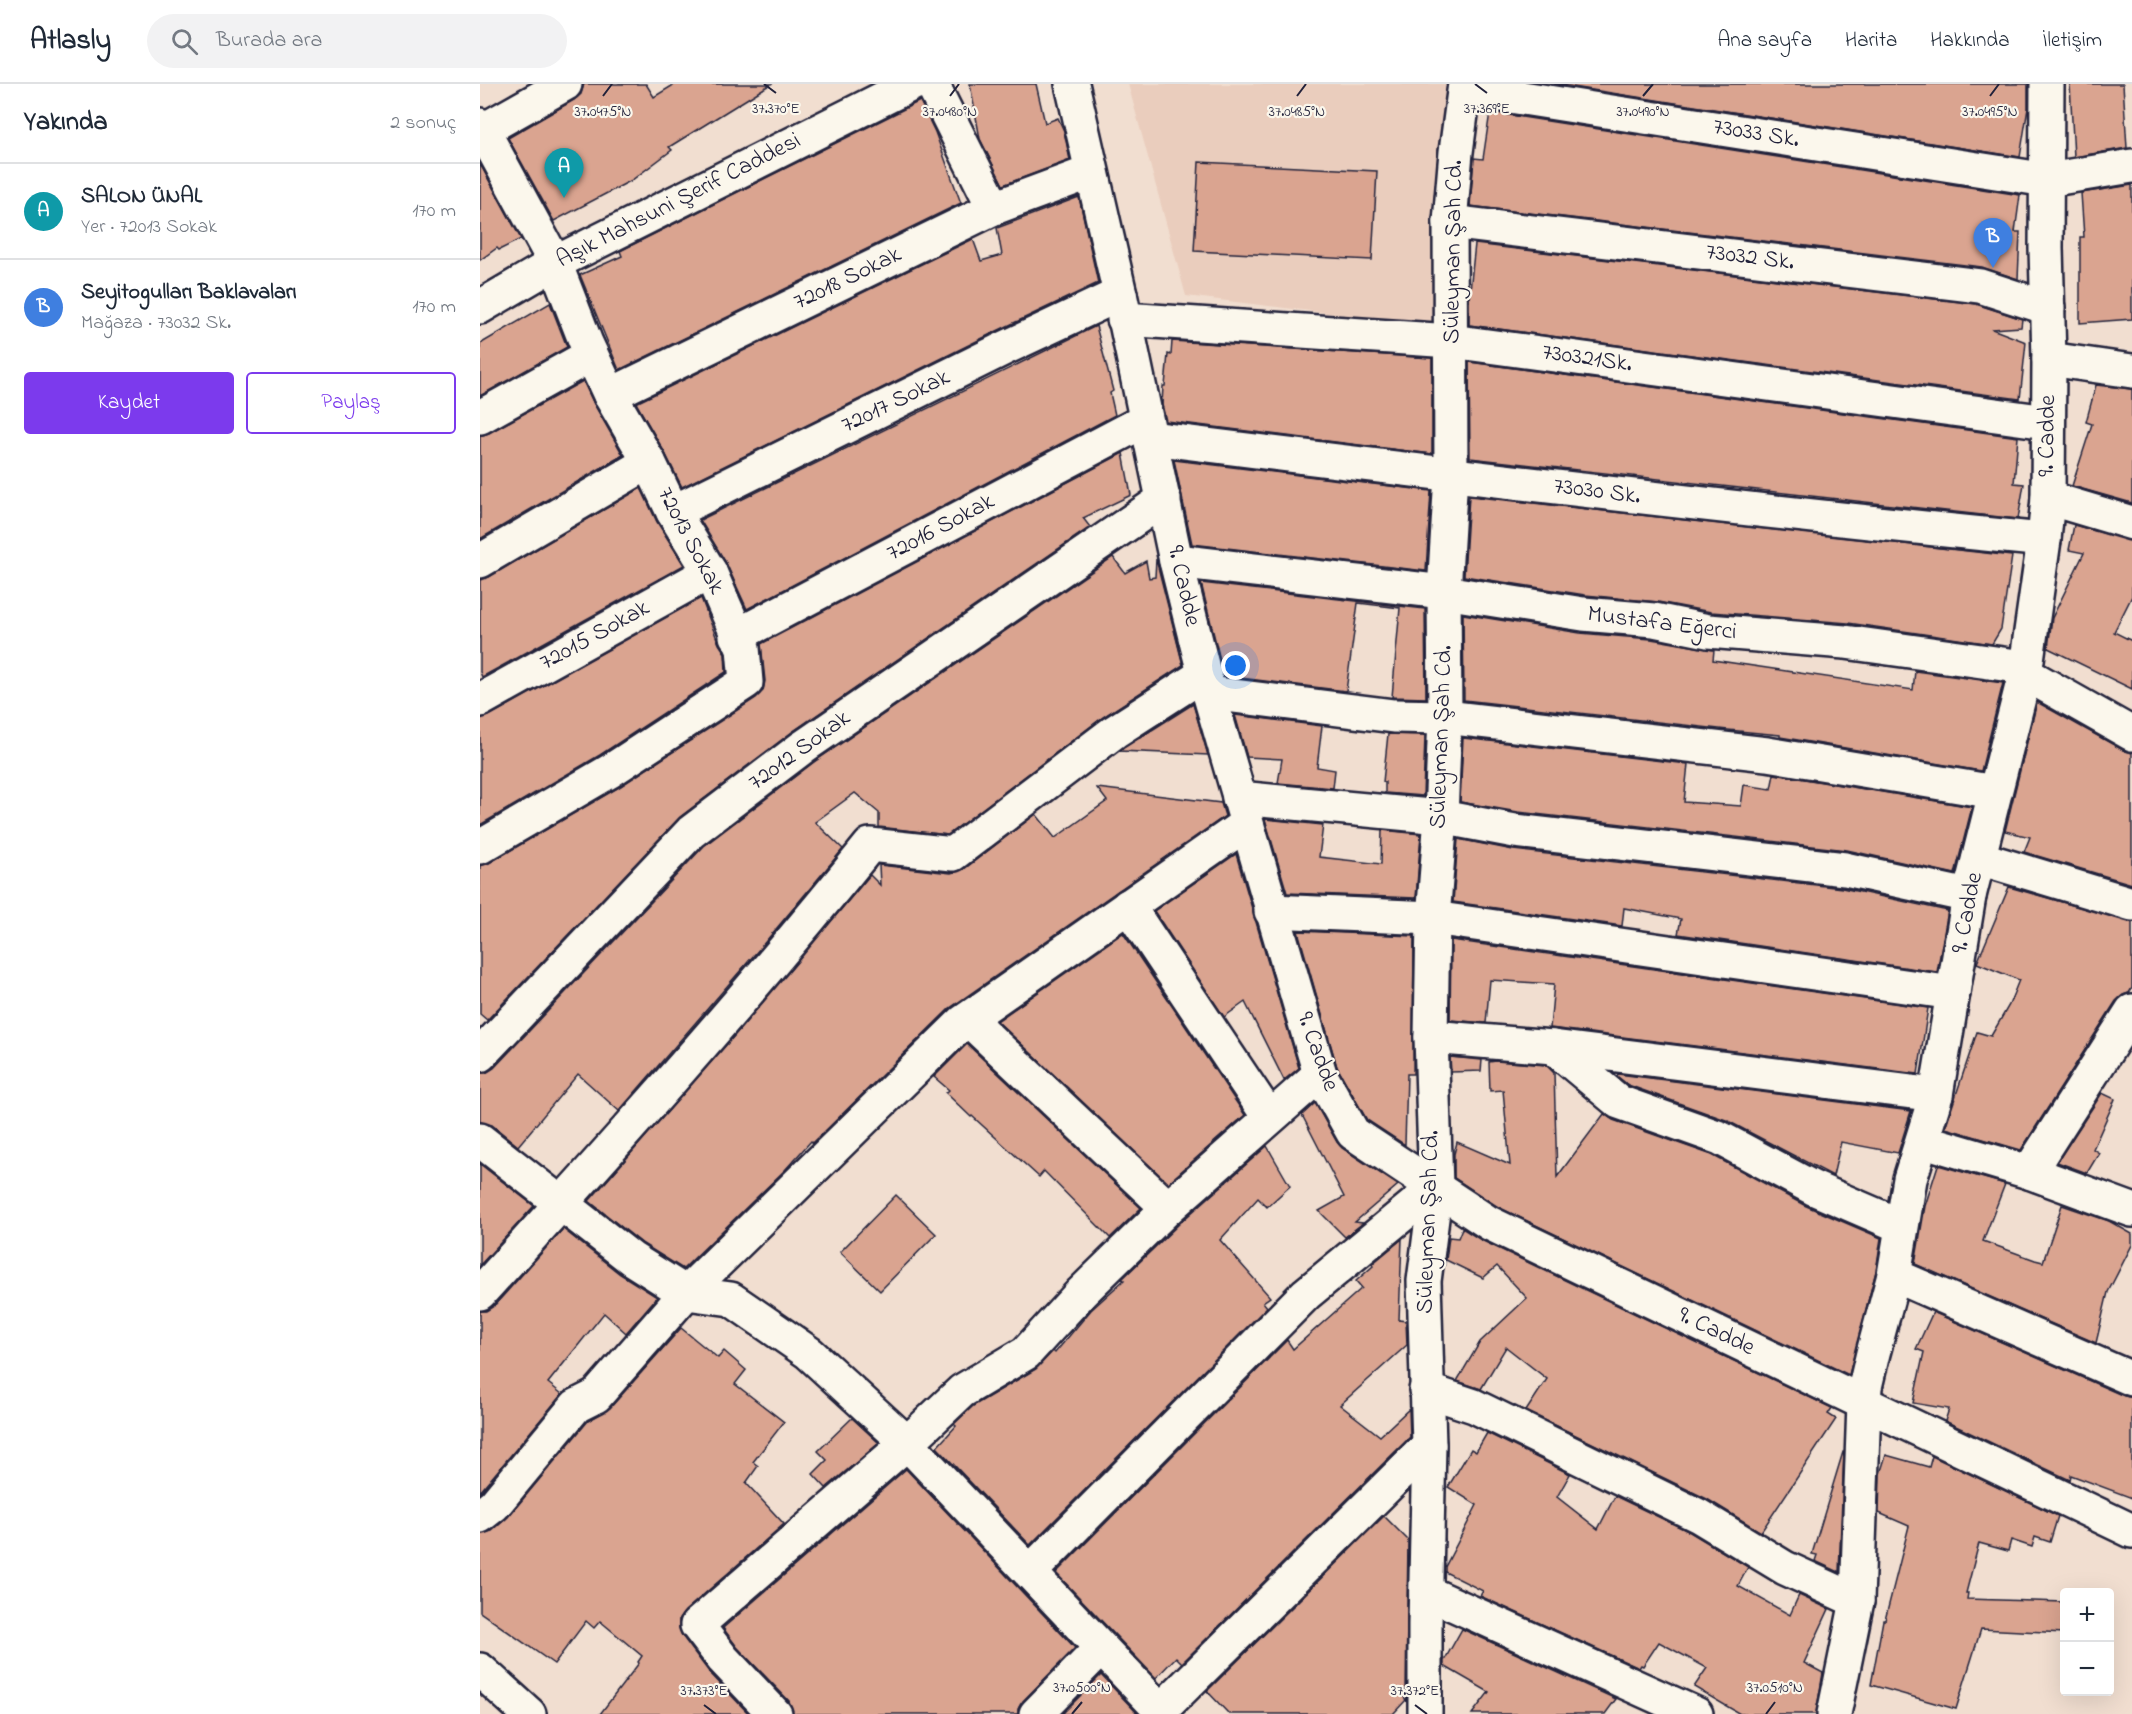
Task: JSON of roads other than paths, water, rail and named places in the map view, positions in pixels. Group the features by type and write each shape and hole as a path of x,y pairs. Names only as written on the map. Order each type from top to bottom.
{"street":[{"path":"481,129 565,84"},
{"name":"Aşık Mahsuni Şerif Caddesi","path":"480,307 555,262 871,94 912,84"},
{"path":"932,84 994,207"},
{"name":"9. Cadde","path":"1072,84 1176,561 1206,683 1320,1074 1353,1133 1489,1223 1864,1403 1873,1353 1894,1275 1910,1179 1936,1095 1969,896 2025,674 2044,540 2048,498 2049,359 2047,84"},
{"name":"73033 Sk.","path":"1465,86 2047,180 2132,166"},
{"name":"Süleyman Şah Cd.","path":"1425,1714 1429,1445 1424,1281 1436,1187 1431,1037 1433,918 1441,817 1445,717 1444,592 1451,475 1450,222 1465,86"},
{"name":"72013 Sokak","path":"480,847 610,771 746,682 743,648 710,572 673,512 649,462 610,395 591,355 555,262 481,129"},
{"name":"72018 Sokak","path":"610,395 994,207 1091,172"},
{"name":"73032 Sk.","path":"1450,222 1980,286 2048,308"},
{"name":"730321Sk.","path":"1122,307 1451,341 2048,422"},
{"name":"72017 Sokak","path":"673,512 994,353 1122,307"},
{"path":"480,417 591,355"},
{"path":"2049,359 2132,371"},
{"name":"73030 Sk.","path":"1148,429 1451,475 1850,521 2044,540"},
{"name":"72016 Sokak","path":"736,636 1148,429"},
{"path":"480,561 649,462"},
{"path":"2048,498 2132,523"},
{"name":"72012 Sokak","path":"480,1055 691,832 803,747 1164,499"},
{"name":"Mustafa Eğerci","path":"1176,561 1444,592 1584,614 1654,620 1708,631 1845,642 2010,665 2132,734"},
{"name":"72015 Sokak","path":"480,700 710,572"},
{"path":"480,1293 562,1203 806,924 870,845 953,854 1114,732 1206,683 1394,716 1445,717 1767,754 1995,792"},
{"path":"480,1516 494,1505 576,1406 596,1396 686,1293 968,1018 1128,906 1243,811 1441,817 1515,831 1845,869 1969,896"},
{"path":"1979,858 2132,904"},
{"path":"1128,906 1269,1117"},
{"path":"1271,911 1433,918 1953,993"},
{"path":"2029,1172 2132,1011"},
{"path":"968,1018 1168,1208"},
{"path":"1431,1037 1553,1047 1936,1095"},
{"path":"1553,1047 1618,1102 1720,1138 1813,1188 1901,1226"},
{"path":"775,1714 723,1659 697,1625 907,1443 962,1391 1026,1353 1081,1293 1168,1208 1320,1074"},
{"path":"480,1140 632,1259 686,1293 732,1299 808,1353 907,1443 1162,1712 1429,1445"},
{"path":"1923,1141 2029,1172 2132,1210"},
{"path":"1030,1572 1306,1294 1436,1187"},
{"path":"1894,1275 2132,1379"},
{"path":"1426,1390 1474,1406 1699,1516 1785,1569 1857,1601"},
{"path":"1834,1714 1857,1601 1864,1403 2132,1531"},
{"path":"1426,1592 1696,1714"},
{"path":"1036,1714 1101,1648"},
{"path":"480,1670 529,1714"}],"place":[{"name":"SALON ÜNAL","path":"564,198"},
{"name":"Seyitogulları Baklavaları","path":"1993,268"}]}
